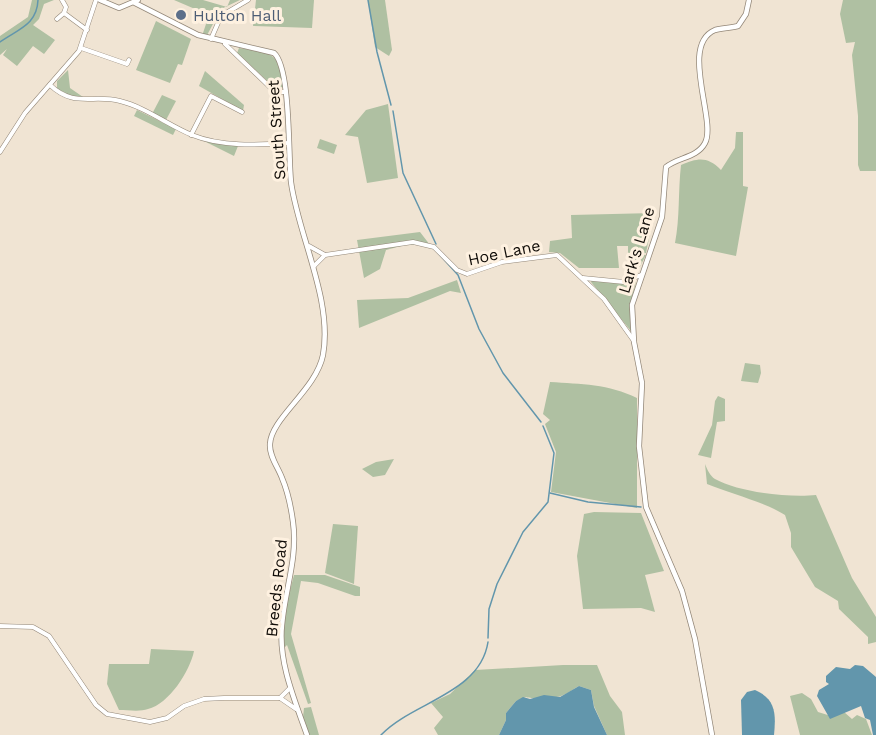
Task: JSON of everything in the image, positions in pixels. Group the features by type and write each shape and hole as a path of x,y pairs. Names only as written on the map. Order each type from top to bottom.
{"street":[{"path":"57,19 64,13 66,7 62,0"},
{"path":"0,152 25,113 81,48 98,0 119,8 136,1"},
{"path":"211,40 221,16 247,0"},
{"name":"Lark's Lane","path":"712,735 695,639 682,591 644,496 639,446 642,382 634,342 632,304 640,275 662,217 666,167 696,152 706,141 707,119 698,74 705,42 714,31 738,26 746,14 749,0"},
{"name":"South Street","path":"136,1 171,24 211,40 274,53 282,65 294,197 309,246"},
{"path":"64,13 87,30"},
{"path":"225,44 275,92 285,92"},
{"path":"81,48 127,64 129,60"},
{"path":"50,85 60,94 74,99 122,101 191,135 212,141 250,146 288,143"},
{"path":"191,135 211,96 242,112"},
{"name":"Hoe Lane","path":"325,255 424,242 434,247 462,273 471,273 502,262 553,255 562,258 616,313 634,342"},
{"path":"309,246 325,255 314,266"},
{"name":"Breeds Road","path":"307,735 290,688 281,635 294,564 294,523 287,493 272,456 270,443 274,429 310,384 322,360 324,336 309,246"},
{"path":"582,278 624,282 640,275"},
{"path":"0,626 33,627 50,636 96,705 107,714 149,723 167,718 184,706 204,699 280,698 296,709"},
{"path":"280,698 290,688"}],"green space":[{"path":"32,0 54,0 44,4 39,19 33,25 55,40 44,54 33,46 17,66 3,55 7,49 0,55 0,36 28,17"},
{"path":"174,0 203,0 226,7 221,9 206,37 202,36 209,15"},
{"path":"230,0 240,0 227,6"},
{"path":"256,0 314,0 312,28 253,26"},
{"path":"368,0 385,0 392,50 389,56 375,47"},
{"path":"843,0 876,0 876,171 860,171 858,165 858,116 852,55 855,42 846,43 840,14"},
{"path":"156,21 191,39 182,65 178,64 170,83 136,70"},
{"path":"239,48 272,56 280,67 283,87 275,88 237,53"},
{"path":"68,70 70,88 83,97 71,96 57,89 57,81"},
{"path":"205,71 244,105 243,111 199,86"},
{"path":"162,95 176,101 166,120 152,114"},
{"path":"388,104 398,178 367,183 358,137 345,135 366,110"},
{"path":"137,110 176,129 173,135 134,116"},
{"path":"736,132 743,132 743,186 748,187 736,256 675,243 681,165 692,161 707,160 721,170 735,148"},
{"path":"320,139 337,145 334,154 317,148"},
{"path":"204,141 238,146 234,156"},
{"path":"654,213 646,253 635,254 646,255 635,276 636,271 628,268 628,246 617,246 619,268 579,268 560,253 549,252 550,241 572,238 571,215"},
{"path":"420,232 430,245 405,245 386,250 380,269 364,278 357,240"},
{"path":"457,280 461,293 450,291 359,328 357,300 408,298"},
{"path":"592,280 624,284 634,280 636,282 630,306 631,331 591,282"},
{"path":"745,363 760,365 761,373 758,383 741,381"},
{"path":"550,382 605,387 637,398 637,508 551,492 556,452 545,424 550,420 543,414"},
{"path":"718,396 725,399 725,421 717,422 711,458 698,455 712,425 715,401"},
{"path":"394,459 385,475 373,477 362,469 376,462"},
{"path":"705,464 713,478 750,491 778,495 816,495 852,578 876,617 876,642 868,644 868,637 839,609 838,601 815,587 791,547 791,533 785,515 758,502 707,484"},
{"path":"594,512 641,513 664,571 645,575 655,612 641,608 583,609 577,556 584,514"},
{"path":"333,524 358,526 354,584 325,573"},
{"path":"294,575 325,575 360,587 360,596 355,596 318,583 301,581 291,634 311,703 308,704 287,645 284,648 283,639 287,602"},
{"path":"151,649 194,651 183,677 163,701 145,710 119,710 107,684 109,664 149,664"},
{"path":"597,665 610,696 622,712 625,735 607,735 594,706 591,690 579,686 558,697 526,697 516,701 506,713 506,720 499,735 438,735 434,728 443,717 431,703 450,694 475,670"},
{"path":"802,693 811,699 818,712 831,716 844,712 852,719 857,715 866,719 872,735 800,735 790,696"},
{"path":"311,707 319,735 309,735 303,717 304,708"}],"water":[{"path":"855,665 863,666 876,677 876,735 873,735 870,720 865,718 861,706 830,719 817,696 819,690 829,684 826,682 826,676 836,667 850,669"},
{"path":"579,686 591,690 594,707 607,735 499,735 506,720 506,713 516,701 523,697 530,699 544,695 560,697"},
{"path":"755,690 771,703 775,720 774,735 742,735 741,700 747,692"}],"waterway":[{"path":"0,42 30,21 37,8 38,0"},
{"path":"368,0 377,52 391,105"},
{"path":"393,111 403,173 436,244"},
{"path":"438,253 458,275 479,329 503,373 541,422"},
{"path":"488,638 489,609 497,584 523,532 548,502 554,453 543,426"},
{"path":"550,493 588,502 641,507"},
{"path":"381,735 394,724 459,686 482,660 488,642"}],"place":[{"name":"Hulton Hall","path":"181,15"}]}
